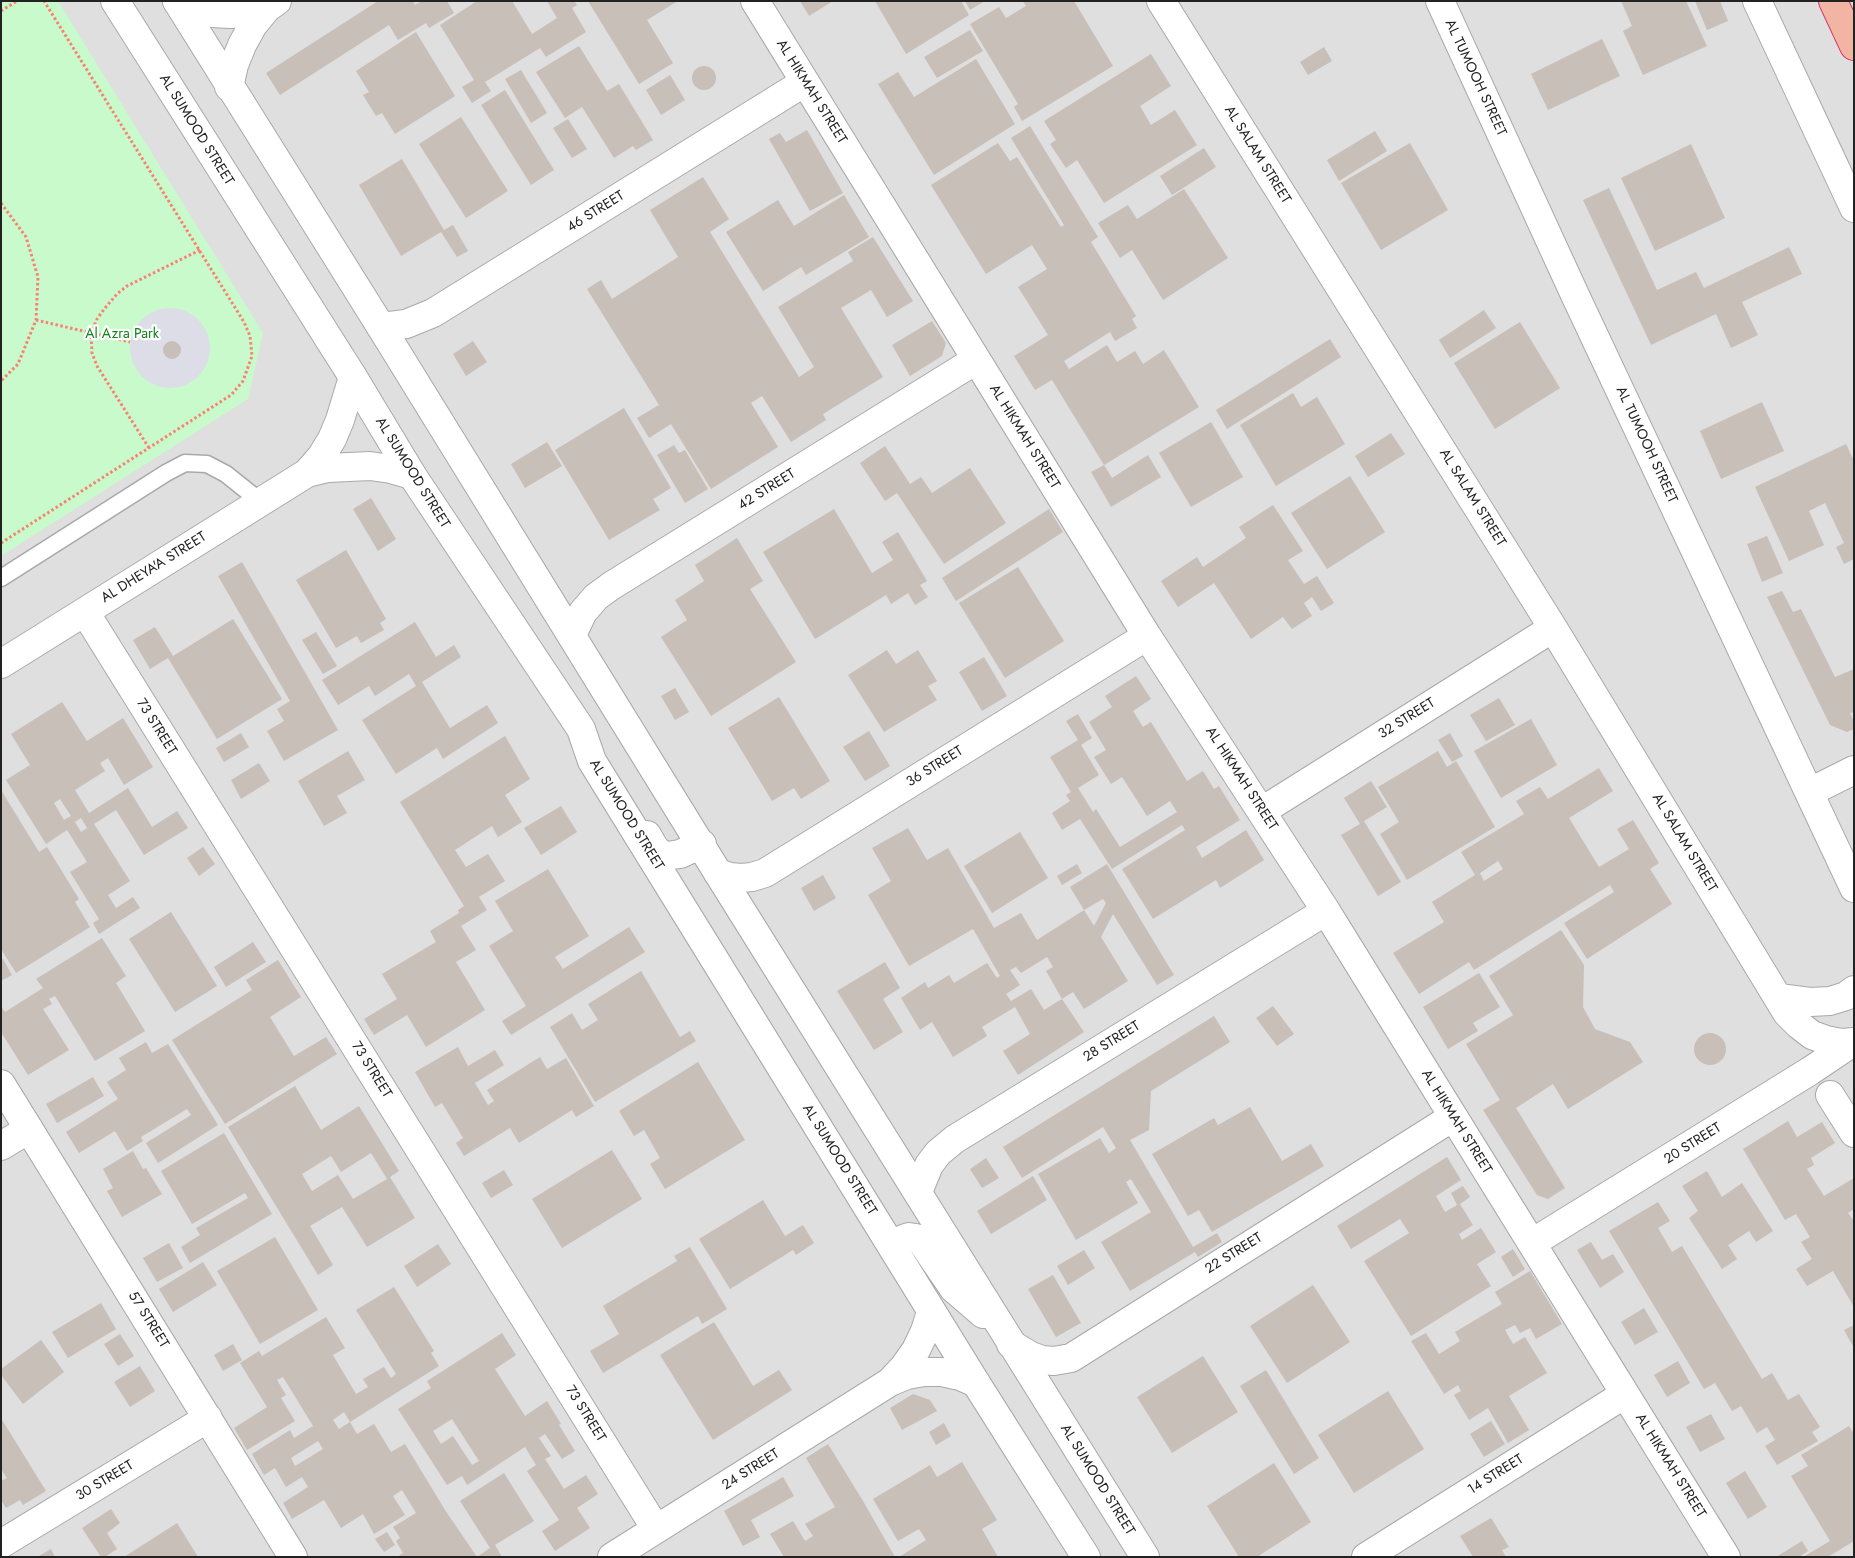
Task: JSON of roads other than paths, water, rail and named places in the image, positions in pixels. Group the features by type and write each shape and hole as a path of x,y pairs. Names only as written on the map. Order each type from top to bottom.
{"highway":[{"path":"1833,1 1854,46"}],"street":[{"name":"AL SUMOOD STREET","path":"114,1 412,475 581,730 592,761 931,1312 1086,1557"},
{"name":"AL SUMOOD STREET","path":"177,1 229,87 381,326 702,844 718,873 1145,1557"},
{"path":"177,1 194,9 230,14 249,13 272,4"},
{"name":"AL HIKMAH STREET","path":"755,1 1147,636 1326,911 1726,1557"},
{"name":"AL SALAM STREET","path":"1160,1 1553,628 1787,1013 1812,1035 1841,1043 1853,1042"},
{"name":"AL TUMOOH STREET","path":"1440,1 1854,888"},
{"path":"1757,1 1854,208"},
{"path":"229,87 242,45 253,25 272,4"},
{"name":"46 STREET","path":"381,326 406,324 433,313 805,82"},
{"name":"42 STREET","path":"572,635 583,612 596,597 611,586 976,360"},
{"name":"AL DHEYA'A STREET","path":"1,664 307,473 321,457 332,439 340,420 352,377"},
{"name":"AL DHEYA'A STREET","path":"307,473 328,468 370,466 412,475"},
{"name":"73 STREET","path":"85,612 656,1529"},
{"name":"32 STREET","path":"1262,810 1553,628"},
{"name":"36 STREET","path":"718,873 741,878 765,873 1147,636"},
{"path":"581,730 595,749 659,853 673,856 702,844"},
{"path":"1810,792 1854,770"},
{"name":"28 STREET","path":"918,1192 929,1165 938,1153 955,1139 1326,911"},
{"path":"1779,998 1810,1002 1830,1001 1846,996 1854,990"},
{"name":"20 STREET","path":"1532,1243 1810,1071 1853,1042"},
{"name":"57 STREET","path":"1,1084 293,1557"},
{"path":"1830,1095 1854,1133"},
{"name":"22 STREET","path":"896,1253 897,1246 903,1239 909,1237 916,1238 922,1242 954,1289 1031,1356 1042,1360 1054,1361 1070,1358 1453,1117"},
{"path":"1,1146 29,1129"},
{"name":"24 STREET","path":"890,1382 916,1350 931,1312"},
{"name":"24 STREET","path":"612,1557 890,1382 924,1372 942,1372 960,1376 976,1384"},
{"name":"14 STREET","path":"1366,1557 1625,1394"},
{"name":"30 STREET","path":"1,1544 208,1418"}],"lane":[{"path":"1,578 166,473 185,464 207,464 226,474 261,502"}],"park label":[{"name":"Al Azra Park","path":"122,335"}]}
